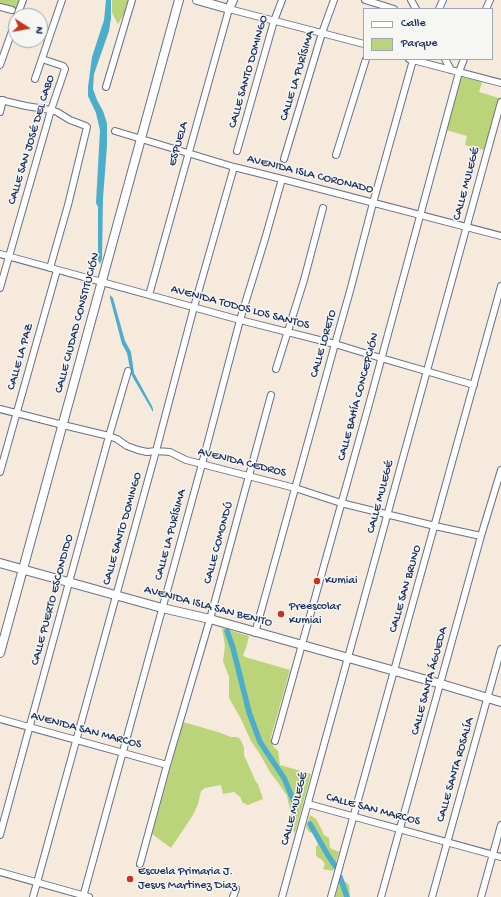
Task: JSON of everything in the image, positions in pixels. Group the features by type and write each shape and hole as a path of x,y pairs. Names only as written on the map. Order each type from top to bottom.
{"street":[{"path":"35,79 62,0"},
{"path":"106,86 132,0"},
{"name":"CALLE CIUDAD CONSTITUCIÓN","path":"0,653 179,0"},
{"path":"197,0 363,44"},
{"name":"ESPUELA","path":"149,295 229,9 233,0"},
{"name":"CALLE SANTO DOMINGO","path":"237,151 274,21 282,0"},
{"name":"CALLE LA PURÍSIMA","path":"284,159 322,33 334,0"},
{"path":"365,0 391,8"},
{"path":"0,65 8,42"},
{"name":"CALLE SAN JOSÉ DEL CABO","path":"0,288 51,110 65,70 62,66 42,59"},
{"path":"336,155 366,60"},
{"path":"411,60 501,83"},
{"name":"CALLE LORETO","path":"255,633 350,291 411,60"},
{"path":"446,60 452,70"},
{"name":"CALLE BAHÍA CONCEPCIÓN","path":"274,741 368,408 419,216 464,60"},
{"path":"0,112 2,100 51,110 87,127 68,205 50,268"},
{"name":"CALLE MULEGÉ","path":"282,897 501,102"},
{"name":"AVENIDA ISLA CORONADO","path":"115,131 234,167 501,236"},
{"name":"CALLE SANTO DOMINGO","path":"33,897 234,167"},
{"name":"CALLE LA PURÍSIMA","path":"85,896 122,752 202,464 240,320 282,179"},
{"path":"276,369 304,280 323,208"},
{"name":"AVENIDA TODOS LOS SANTOS","path":"0,254 194,308 335,344 474,385"},
{"name":"CALLE LA PAZ","path":"0,472 57,270"},
{"name":"CALLE SAN BRUNO","path":"331,897 501,286"},
{"name":"CALLE PUERTO ESCONDIDO","path":"0,835 128,371"},
{"name":"CALLE COMONDÚ","path":"140,864 167,765 210,619 271,395"},
{"name":"AVENIDA CEDROS","path":"0,409 109,436 138,450 146,452 170,452 186,460 295,488 341,503 481,536"},
{"name":"CALLE SANTA ÁGUEDA","path":"381,897 481,536 501,470"},
{"name":"AVENIDA ISLA SAN BENITO","path":"0,563 162,608 210,619 501,702"},
{"name":"CALLE SANTA ROSALÍA","path":"432,897 501,649"},
{"name":"AVENIDA SAN MARCOS","path":"0,719 167,765"},
{"name":"CALLE SAN MARCOS","path":"308,804 501,856"},
{"path":"481,897 501,825"},
{"path":"0,872 85,896"},
{"path":"233,897 236,889"}],"green space":[{"path":"0,0 20,0 17,8 10,8 0,5"},
{"path":"112,0 131,0 118,24 112,13"},
{"path":"461,76 482,82 479,92 499,98 484,150 465,145 467,136 446,130"},
{"path":"222,628 249,636 243,655 245,657 290,670 271,737 273,746 278,751 280,765 311,774 295,833 291,824 291,814 287,796 251,741 229,698 229,677 223,661 225,646"},
{"path":"183,722 240,739 244,747 244,755 258,784 263,799 248,805 243,803 240,797 234,792 223,794 221,785 205,788 201,791 198,804 193,815 171,848 152,834"},
{"path":"310,815 316,819 324,835 329,838 330,848 339,852 333,871 323,869 325,864 316,856 316,847 318,844 313,833 309,832 306,827"},
{"path":"341,878 349,885 350,897 335,897"}],"water":[{"path":"106,0 111,0 111,18 109,31 94,74 93,89 107,123 107,146 103,198 102,259 100,264 98,260 98,207 96,203 100,130 96,113 88,96 88,87 92,57 104,20"},
{"path":"110,295 113,298 125,341 131,352 134,373 152,406 153,412 131,374 127,353 122,344"}],"waterway":[{"path":"227,631 233,648 249,712 260,742 284,778 294,802"},
{"path":"310,824 336,867"},
{"path":"340,877 347,897"}],"place":[{"name":"Kumiai","path":"317,581"},
{"name":"Preescolar Kumiai","path":"281,614"},
{"name":"Escuela Primaria J. Jesus Martinez Diaz","path":"130,879"}]}
